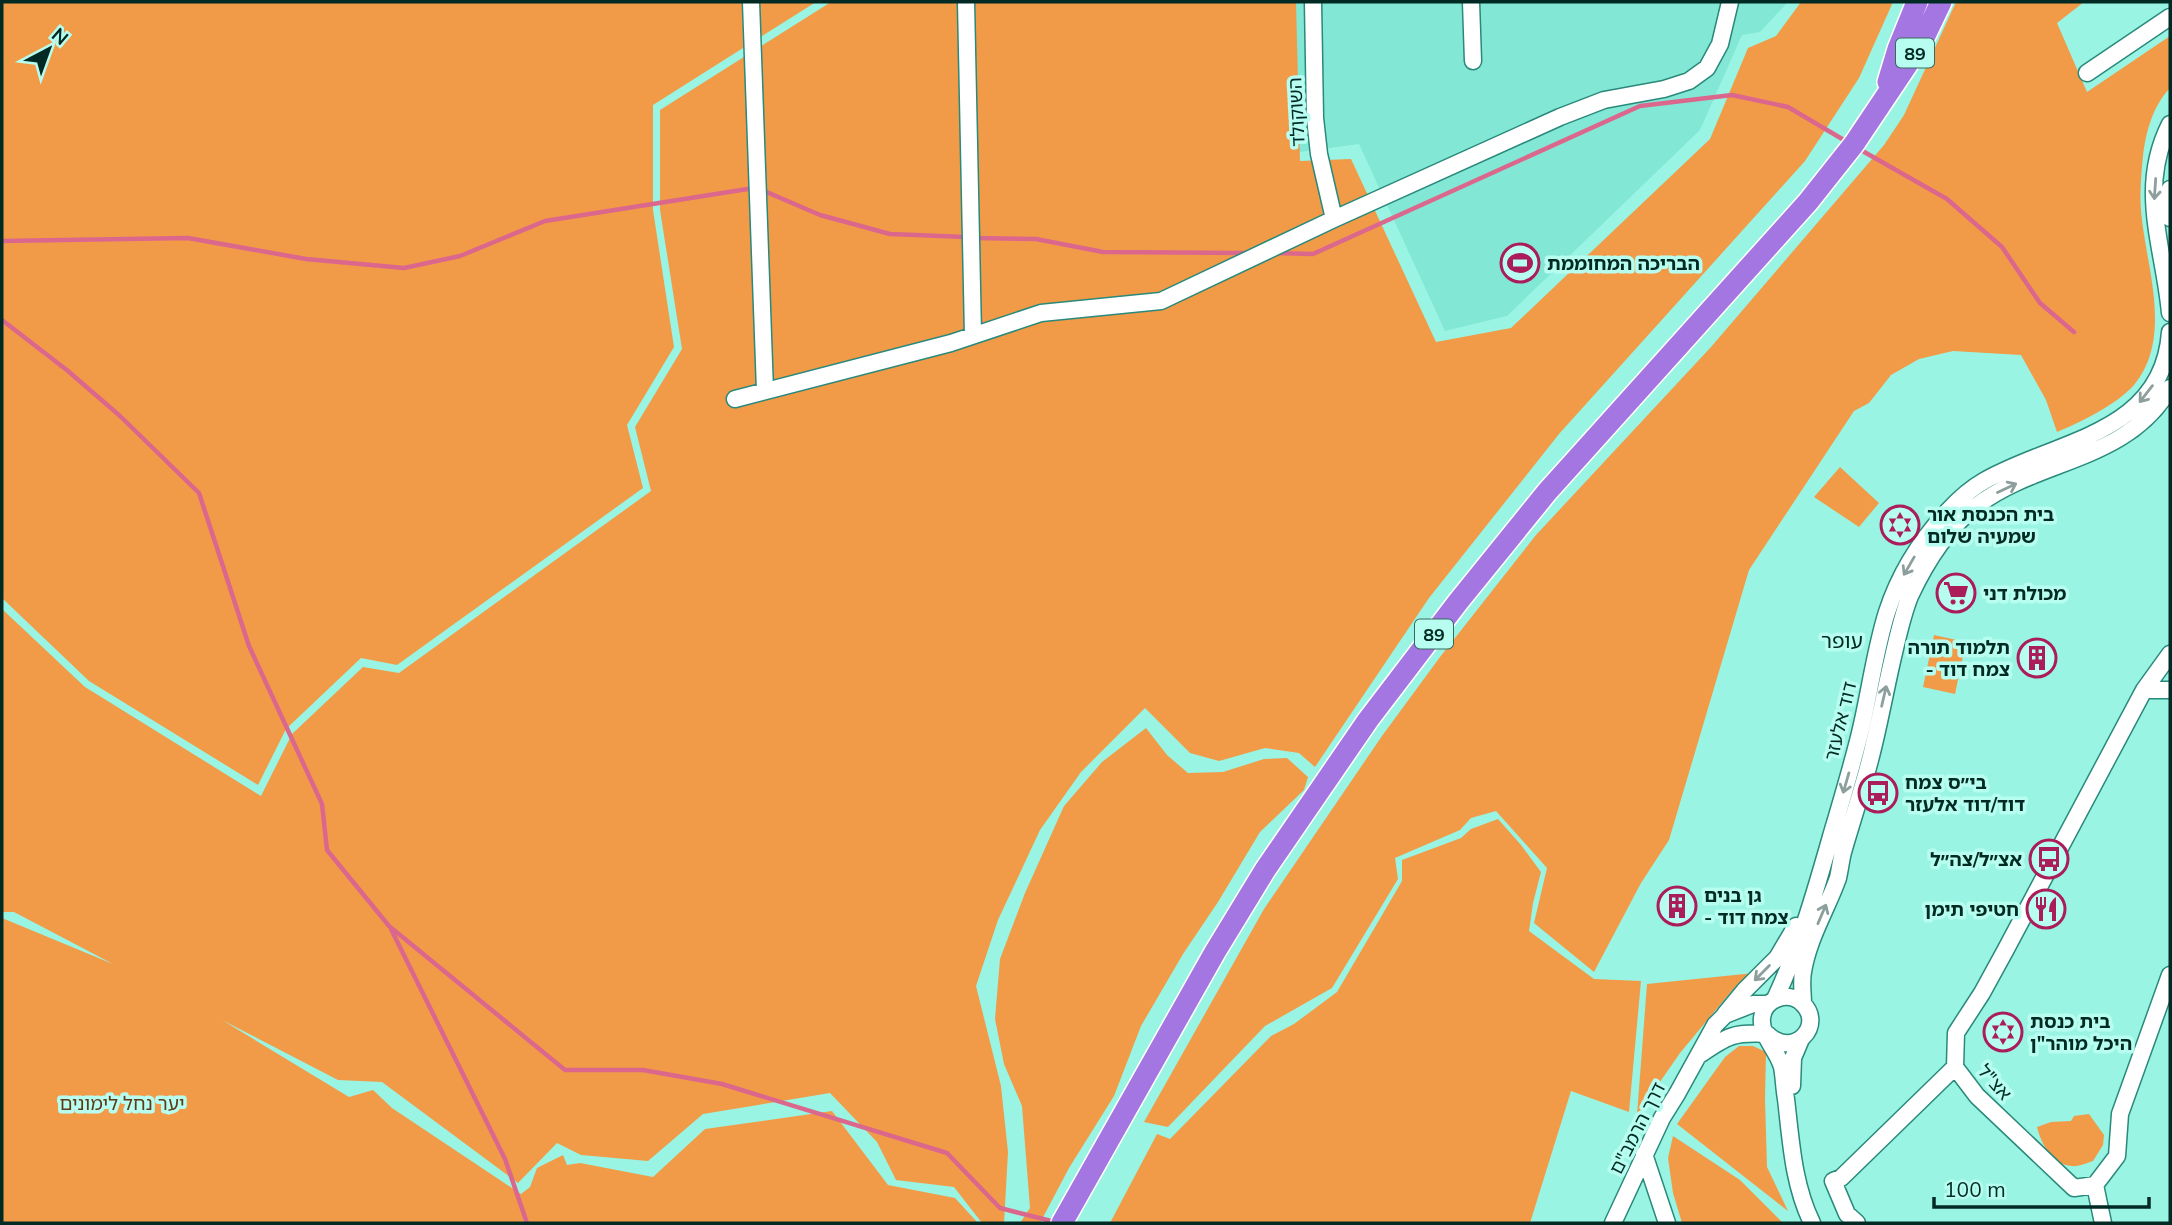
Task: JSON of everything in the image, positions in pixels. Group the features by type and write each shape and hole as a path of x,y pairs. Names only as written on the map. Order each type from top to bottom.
{"highway":[{"name":"89","path":"1882,101 1898,49 1917,2"},
{"name":"89","path":"1062,1223 1215,952 1265,870 1368,720 1547,492 1808,202 1854,144 1921,44 1941,2"}],"street":[{"path":"751,2 765,391"},
{"path":"966,2 973,335"},
{"name":"השוקולד","path":"1314,2 1319,154 1334,219"},
{"path":"1471,2 1473,61"},
{"path":"735,399 951,343 1041,313 1161,301 1334,219 1570,113 1604,100 1664,89 1689,81 1707,68 1720,44 1730,2"},
{"path":"2087,73 2170,17"},
{"path":"2170,124 2160,148 2154,200 2155,229 2170,313"},
{"path":"2170,190 2170,218"},
{"name":"דוד אלעזר","path":"1772,1002 1788,970 1821,873 1858,741 1887,613 1909,563 1946,513 1982,482 2103,430 2133,410 2147,395 2165,360 2170,332"},
{"name":"דוד אלעזר","path":"1803,1004 1802,973 1812,939 1838,876 1870,759 1902,618 1923,571 1942,543 1973,509 2007,488 2081,458 2127,434 2159,405 2170,387"},
{"name":"אצ\"ל","path":"2095,1185 2074,1188 1977,1096 1955,1067 1956,1033 1982,993 2144,690 2170,654"},
{"path":"2144,690 2170,690"},
{"name":"דרך הרמב\"ם","path":"1614,1222 1644,1154 1715,1025 1777,958 1802,915 1821,873"},
{"path":"2103,1223 2095,1185 2117,1157 2120,1114 2170,975"},
{"path":"1725,1015 1754,1004 1772,1002 1788,996 1803,1004 1811,1018 1793,1058 1790,1137"},
{"path":"1772,1002 1762,1018 1762,1026 1782,1065 1798,1189 1812,1223"},
{"path":"1767,1034 1773,1040 1786,1044 1801,1039"},
{"name":"דרך הרמב\"ם","path":"1696,1058 1727,1036 1767,1034"},
{"path":"1857,1223 1847,1214 1833,1181 1841,1178 1955,1067"},
{"path":"1644,1154 1667,1223"}],"shaded area":[{"path":"1292,2 1788,2 1760,32 1742,35 1700,130 1507,316 1445,331 1359,144 1292,153"}],"green space":[{"path":"2,2 816,2 653,105 653,210 674,347 627,425 643,488 397,665 361,658 286,729 258,785 89,681 2,598"},
{"name":"יער נחל לימונים","path":"831,2 1296,2 1300,161 1351,159 1436,342 1511,328 1710,139 1748,48 1776,36 1801,2 1893,2 1859,78 1805,161 1559,434 1429,598 1315,767 1299,753 1265,748 1219,761 1190,753 1145,708 1081,772 1040,830 998,920 976,986 1001,1086 1008,1152 1004,1223 982,1223 954,1187 896,1180 877,1142 830,1093 703,1114 648,1161 581,1155 557,1143 518,1183 382,1082 338,1080 222,1020 349,1097 373,1090 392,1108 521,1194 530,1187 537,1168 563,1155 567,1165 580,1163 653,1177 705,1129 832,1111 888,1185 955,1198 978,1223 2,1223 2,918 113,964 14,912 2,912 2,609 85,687 261,796 292,734 363,667 399,673 651,491 635,427 682,349 660,210 660,110"},
{"path":"1956,2 2084,2 2057,23 2087,92 2170,36 2170,88 2159,103 2148,128 2140,196 2155,326 2146,367 2134,385 2108,406 2057,432 2046,400 2021,355 1953,351 1919,359 1891,375 1869,403 1854,411 1749,570 1669,840 1641,883 1594,972 1534,923 1547,868 1496,811 1471,818 1460,830 1395,858 1398,879 1332,988 1265,1026 1168,1127 1144,1122 1264,909 1382,736 1536,535 1711,347 1884,145 1904,115"},
{"path":"1840,467 1879,503 1859,527 1814,497"},
{"path":"1934,635 1966,642 1955,694 1923,687"},
{"path":"1146,728 1167,755 1188,773 1223,772 1264,759 1287,758 1308,777 1304,790 1260,832 1183,954 1141,1026 1114,1096 1069,1168 1040,1223 1020,1223 1030,1208 1022,1106 1004,1064 995,1019 1000,959 1025,893 1064,806 1102,762"},
{"path":"1498,819 1541,872 1529,931 1594,979 1641,981 1629,1112 1571,1091 1530,1223 1110,1223 1157,1134 1170,1139 1271,1036 1294,1024 1337,992 1402,881 1402,860 1461,838 1471,829"},
{"path":"1754,973 1736,986 1680,1053 1637,1115 1647,984"},
{"path":"1739,1046 1753,1046 1766,1052 1767,1167 1788,1211 1677,1124 1725,1057"},
{"path":"2089,1114 2104,1135 2103,1145 2093,1161 2074,1166 2059,1162 2041,1140 2037,1127 2051,1122 2071,1121 2074,1116"},
{"path":"1673,1136 1740,1180 1783,1223 1682,1223 1673,1193 1668,1158"}],"waterway":[{"path":"1275,253 1313,254 1640,106 1732,95 1788,107 1849,143"},
{"path":"1859,149 1947,199 2002,247 2040,303 2074,332"},
{"path":"2,241 188,238 306,259 404,268 460,256 545,221 754,188"},
{"path":"762,190 820,215 890,234 966,237"},
{"path":"975,238 1036,239 1103,252 1248,253"},
{"path":"2,320 120,416 199,493 249,646 322,804 327,850 389,926 565,1070 643,1070 722,1084 947,1153 1000,1208 1055,1222"},
{"path":"391,929 505,1159 527,1223"}],"place":[{"name":"הבריכה המחוממת","path":"1520,263"},
{"name":"בית הכנסת אור שמעיה שלום","path":"1900,525"},
{"name":"מכולת דני","path":"1956,593"},
{"name":"תלמוד תורה - צמח דוד","path":"2037,658"},
{"name":"בי״ס צמח דוד/דוד אלעזר","path":"1878,793"},
{"name":"אצ״ל/צה״ל","path":"2049,859"},
{"name":"גן בנים - צמח דוד","path":"1677,906"},
{"name":"חטיפי תימן","path":"2046,909"},
{"name":"בית כנסת היכל מוהר\"ן","path":"2003,1032"}],"district":[{"name":"עופר","path":"1842,640"}]}
